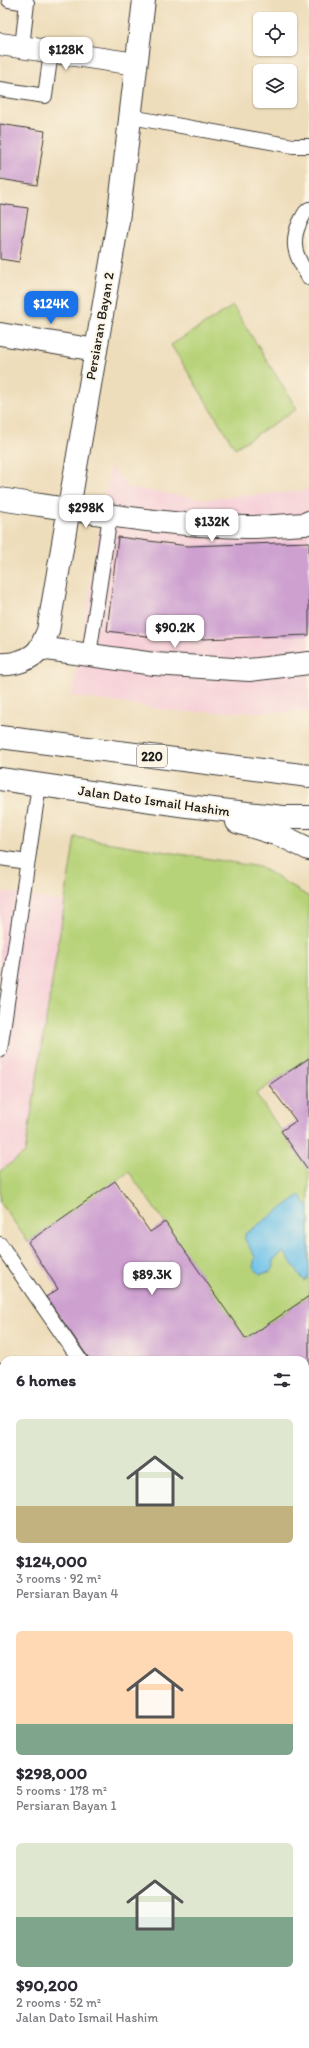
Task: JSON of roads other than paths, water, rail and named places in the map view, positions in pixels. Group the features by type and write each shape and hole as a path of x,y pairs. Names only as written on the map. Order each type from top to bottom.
{"street":[{"name":"Persiaran Bayan 2","path":"40,648 48,631 118,221 144,0"},
{"path":"0,44 136,64"},
{"path":"0,334 96,350"},
{"path":"0,499 110,516 186,524 248,527 305,524 309,522"},
{"path":"0,664 9,664 21,661 36,653 40,648 154,664 249,670 309,663"},
{"name":"220","path":"0,737 309,776"},
{"name":"Jalan Dato Ismail Hashim","path":"0,779 187,806 283,817 309,817"},
{"path":"187,806 282,836 309,849"}],"lane":[{"path":"9,0 27,3 22,47"},
{"path":"0,89 45,96 51,52"},
{"path":"131,117 293,146 309,146"},
{"path":"309,209 305,211 294,234 297,258 309,278"},
{"path":"89,655 110,516"},
{"path":"0,1050 39,785"},
{"path":"0,858 27,862"},
{"path":"0,1244 77,1356"}],"water":[{"path":"300,1195 309,1207 309,1277 304,1281 284,1252 273,1260 274,1267 270,1272 260,1274 253,1267 255,1257 245,1240 245,1234"}]}
